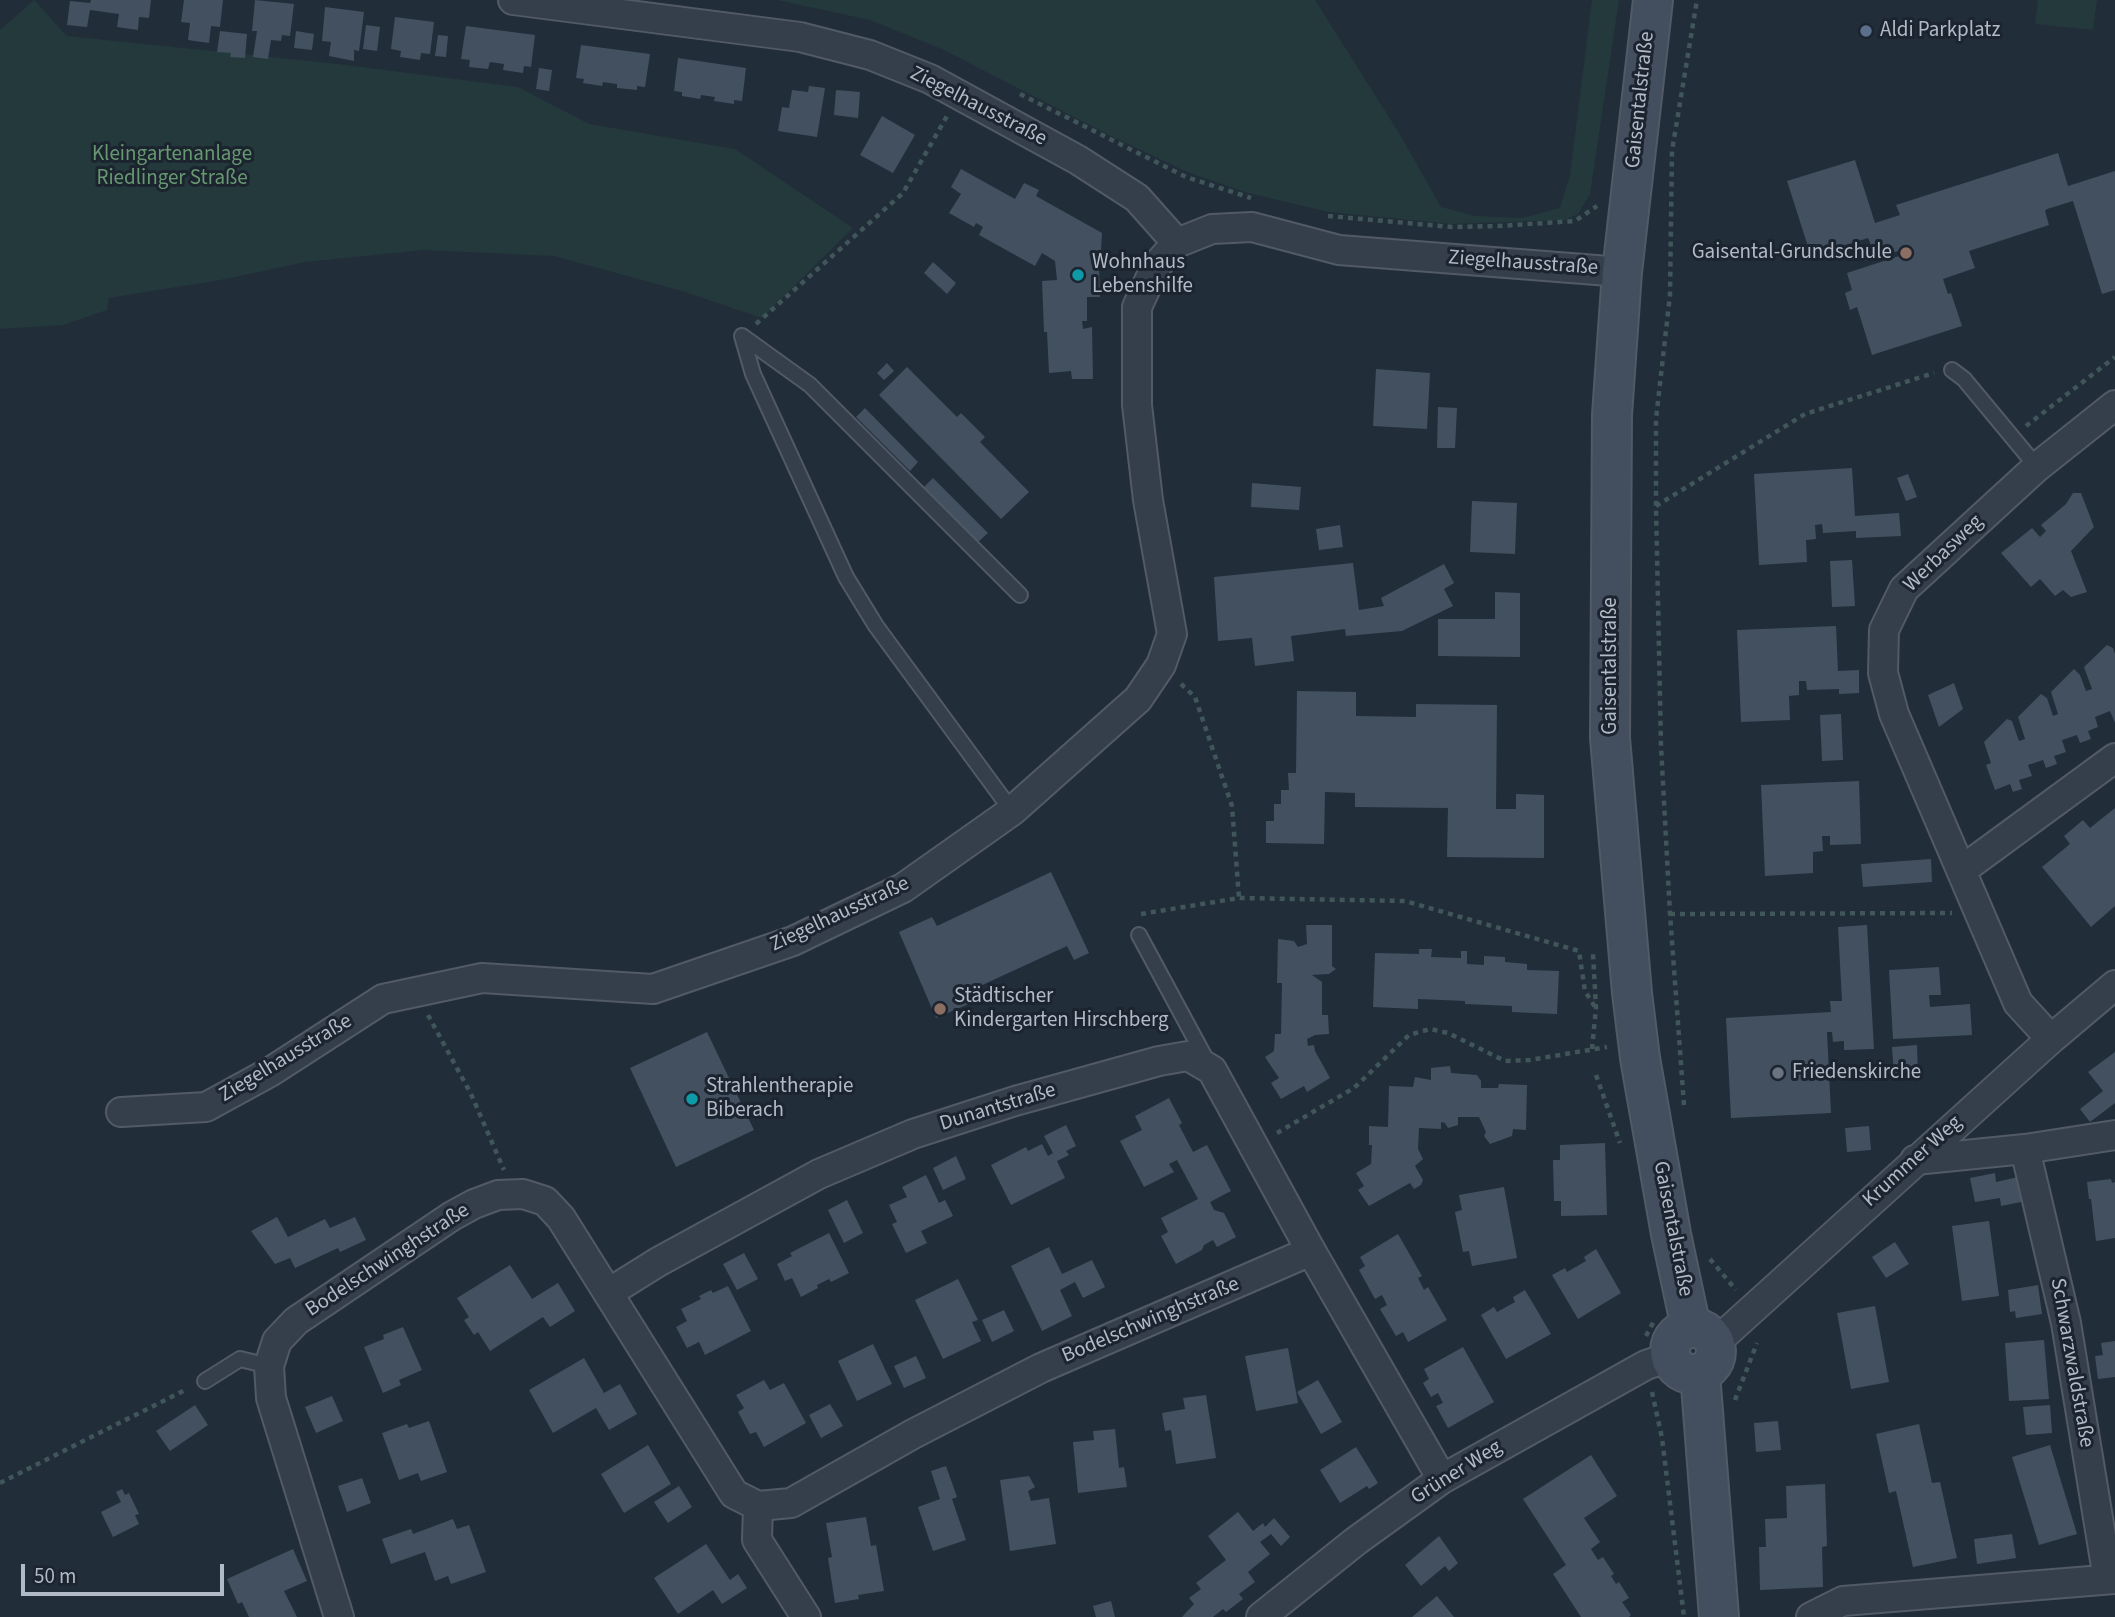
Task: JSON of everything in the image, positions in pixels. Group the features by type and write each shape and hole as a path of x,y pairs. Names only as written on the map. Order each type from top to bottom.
{"main road":[{"name":"Gaisentalstraße","path":"1653,0 1622,272 1612,415 1610,738 1640,1059 1671,1234 1719,1617"}],"street":[{"name":"Ziegelhausstraße","path":"513,0 583,5 800,37 870,55 930,79 1078,160 1138,198 1177,243"},
{"name":"Ziegelhausstraße","path":"121,1112 206,1107 270,1072 383,999 482,978 653,989 793,941 903,888 1012,811 1138,699 1161,665 1172,634 1148,499 1137,405 1137,307 1156,266 1177,243 1212,229 1252,227 1339,250 1622,272"},
{"name":"Werbasweg","path":"2051,1039 2018,1003 1894,714 1883,673 1884,630 1904,589 2037,467 2115,405"},
{"path":"1962,870 2115,758"},
{"name":"Krummer Weg","path":"1684,1353 1752,1309 1915,1160 2115,985"},
{"name":"Dunantstraße","path":"610,1292 658,1262 819,1174 913,1135 1015,1101 1159,1061 1188,1056 1212,1070"},
{"path":"1212,1070 1311,1251 1442,1479"},
{"path":"1915,1160 2025,1149 2115,1135"},
{"name":"Schwarzwaldstraße","path":"1811,1617 1843,1601 1887,1607 2112,1579 2066,1323 2025,1149"},
{"name":"Bodelschwinghstraße","path":"339,1617 279,1431 271,1398 269,1366 277,1341 296,1321 474,1204 498,1195 523,1194 545,1201 561,1218 610,1292 734,1494 758,1506 791,1503 913,1434 1041,1368 1311,1251"},
{"name":"Grüner Weg","path":"1261,1617 1356,1541 1442,1479 1684,1353"},
{"path":"758,1506 757,1540 806,1617"}],"lane":[{"path":"742,336 810,385 1020,595"},
{"path":"742,336 753,374 846,577 876,625 1012,811"},
{"path":"1952,370 1964,379 2037,467"},
{"path":"1139,935 1212,1070"},
{"path":"205,1381 240,1359 269,1366"}],"path":[{"path":"1684,1106 1661,746 1656,419 1671,295 1672,151 1697,0"},
{"path":"1017,92 1186,177 1262,200"},
{"path":"742,336 903,192 938,131"},
{"path":"1315,213 1395,223 1452,227 1499,226 1575,222 1598,205"},
{"path":"2011,438 2115,357"},
{"path":"1656,506 1805,414 1952,370"},
{"path":"1161,665 1195,697 1216,758 1232,806 1239,898"},
{"path":"1139,935 1130,916 1239,898 1405,901 1579,951 1585,991 1596,1008"},
{"path":"1670,914 1980,913"},
{"path":"1592,1049 1596,1008 1593,948"},
{"path":"416,992 471,1094 514,1195"},
{"path":"1255,1146 1353,1088 1409,1035 1430,1029 1448,1033 1505,1061 1530,1060 1615,1046"},
{"path":"1596,1075 1621,1147"},
{"path":"1705,1254 1765,1323 1730,1413"},
{"path":"1656,1309 1656,1320 1649,1334 1636,1344 1684,1353 1662,1437 1684,1617"},
{"path":"0,1483 205,1381"}],"green space":[{"name":"Kleingartenanlage Riedlinger Straße","path":"34,0 67,36 338,64 518,87 589,124 735,149 853,228 762,318 682,291 554,256 424,250 305,262 226,279 109,298 107,310 63,325 0,329 0,30"},
{"path":"777,0 1315,0 1399,133 1441,207 1475,216 1522,218 1560,208 1570,175 1592,0 1619,0 1590,194 1578,214 1565,220 1452,224 1329,212 1248,193 1187,172 942,49 870,20"},
{"path":"2038,0 2097,0 2093,30 2035,24"}],"building":[{"path":"91,0 151,0 149,18 139,17 138,30 117,27 119,14 90,10 87,27 67,25 70,1 90,3"},
{"path":"184,0 223,0 220,27 211,26 209,43 188,40 190,23 181,22"},
{"path":"255,0 294,4 290,36 282,35 281,41 271,40 268,59 253,57 257,31 252,31"},
{"path":"325,7 364,12 359,51 354,50 354,61 329,56 331,42 322,41"},
{"path":"395,17 434,22 430,54 421,53 420,60 400,57 401,51 391,49"},
{"path":"366,25 380,27 377,51 363,49"},
{"path":"466,26 535,35 531,67 524,66 523,73 503,70 504,64 490,62 488,69 469,67 470,60 461,59"},
{"path":"220,31 247,34 245,58 230,57 231,53 217,52"},
{"path":"296,31 314,34 312,50 294,48"},
{"path":"438,35 448,36 446,57 435,56"},
{"path":"581,45 650,54 645,87 637,86 637,90 617,88 617,84 603,82 602,86 583,83 584,79 576,78"},
{"path":"678,58 746,68 742,101 734,100 734,104 714,101 715,97 701,95 700,99 682,96 682,92 674,91"},
{"path":"539,68 552,70 549,91 536,89"},
{"path":"809,86 825,88 817,137 778,131 782,107 789,108 792,90 808,92"},
{"path":"836,90 860,92 858,118 834,115"},
{"path":"882,116 915,135 893,173 860,155"},
{"path":"2058,153 2068,186 2115,171 2115,290 2102,294 2073,201 2045,211 2049,225 1969,251 1975,268 1943,279 1948,294 1951,293 1962,326 1872,355 1857,307 1850,310 1845,293 1852,290 1847,273 1899,256 1898,251 1865,261 1860,248 1871,245 1868,238 1811,256 1787,181 1855,160 1875,223 1900,215 1896,205"},
{"name":"Wohnhaus Lebenshilfe","path":"961,169 1015,199 1024,183 1039,190 1036,196 1102,233 1101,250 1094,251 1093,269 1099,269 1100,297 1087,297 1087,321 1082,321 1083,329 1092,327 1093,379 1072,379 1071,371 1049,373 1042,281 1057,280 1055,261 1042,253 1035,266 979,235 983,227 976,223 974,227 949,213 961,194 951,187"},
{"path":"933,262 956,283 947,294 924,273"},
{"path":"887,363 894,371 884,380 877,373"},
{"path":"907,367 957,417 961,413 985,437 980,442 1029,492 1001,519 879,395"},
{"path":"1376,369 1430,373 1427,429 1373,426"},
{"path":"1438,407 1457,408 1455,448 1437,448"},
{"path":"865,408 918,462 910,471 856,417"},
{"path":"1852,468 1855,516 1899,513 1901,536 1856,538 1856,531 1823,533 1822,524 1815,525 1816,539 1806,540 1807,562 1759,565 1754,474"},
{"path":"1908,474 1917,497 1906,501 1897,478"},
{"path":"933,478 988,533 978,542 924,487"},
{"path":"1252,483 1301,487 1299,510 1251,507"},
{"path":"2073,493 2081,493 2094,527 2071,551 2087,592 2071,597 2063,590 2055,596 2040,579 2031,587 2001,553 2032,528 2040,537 2046,531 2041,525 2066,504"},
{"path":"1472,501 1517,503 1515,554 1470,552"},
{"path":"1340,525 1343,547 1319,550 1316,529"},
{"path":"1852,560 1855,606 1832,607 1830,561"},
{"path":"1353,563 1359,610 1384,606 1381,598 1444,564 1454,583 1444,589 1453,606 1402,631 1346,636 1345,629 1291,636 1294,661 1255,666 1252,638 1218,641 1214,577"},
{"path":"1495,592 1520,593 1520,657 1438,656 1438,619 1495,619"},
{"path":"1836,626 1838,671 1859,670 1859,693 1839,694 1839,689 1807,690 1806,681 1799,681 1799,695 1789,696 1790,720 1741,722 1737,630"},
{"path":"2107,645 2113,648 2115,654 2115,723 2110,711 2095,717 2098,727 2088,731 2091,739 2080,743 2077,735 2062,740 2066,752 2054,756 2057,764 2046,768 2043,760 2028,765 2032,776 2019,780 2022,789 2013,792 2010,784 1995,790 1986,765 1991,763 1984,742 2007,719 2012,721 2019,741 2025,739 2018,717 2041,694 2047,698 2053,716 2058,714 2051,692 2074,669 2080,675 2086,691 2092,689 2084,667"},
{"path":"1954,683 1963,709 1939,727 1928,695"},
{"path":"1297,691 1356,692 1356,716 1416,717 1416,704 1497,705 1496,809 1516,809 1516,794 1544,795 1544,858 1447,857 1448,808 1355,807 1355,793 1325,792 1324,844 1266,843 1266,821 1274,821 1274,804 1281,804 1281,790 1289,790 1288,773 1296,773"},
{"path":"1841,714 1843,760 1822,761 1820,715"},
{"path":"1859,781 1861,844 1830,845 1830,836 1822,836 1823,851 1813,852 1813,873 1765,876 1761,785"},
{"path":"2115,808 2115,906 2091,927 2042,867 2070,844 2064,836 2083,820 2090,828"},
{"path":"1931,859 1932,882 1863,887 1861,864"},
{"path":"1051,872 1089,953 1074,960 1067,946 967,992 971,1003 936,1018 899,932 932,917 937,926"},
{"path":"1306,925 1332,925 1332,966 1336,969 1329,974 1312,975 1322,982 1322,1015 1328,1015 1329,1034 1315,1035 1307,1039 1308,1046 1314,1045 1330,1078 1307,1092 1304,1086 1281,1099 1271,1083 1279,1078 1265,1057 1274,1051 1275,1034 1281,1034 1282,983 1277,983 1278,939 1294,941 1298,947 1307,944"},
{"name":"Friedenskirche","path":"1867,925 1874,1049 1844,1050 1844,1041 1833,1042 1832,1032 1827,1032 1831,1113 1731,1118 1726,1018 1831,1012 1830,1001 1842,1001 1838,927"},
{"path":"1419,949 1432,949 1431,957 1461,958 1461,951 1467,951 1467,964 1484,965 1484,956 1505,957 1505,962 1527,964 1527,970 1559,971 1557,1014 1512,1012 1512,1006 1418,999 1418,1009 1373,1007 1375,953 1419,954"},
{"path":"1939,967 1941,995 1929,995 1930,1007 1970,1004 1972,1035 1893,1039 1889,970"},
{"name":"Strahlentherapie Biberach","path":"707,1032 754,1130 676,1167 630,1068"},
{"path":"1917,1045 1918,1074 1894,1075 1892,1047"},
{"path":"2115,1052 2115,1103 2090,1122 2080,1109 2103,1091 2088,1072"},
{"path":"1450,1066 1451,1073 1477,1075 1481,1088 1498,1088 1499,1084 1527,1085 1526,1130 1513,1129 1512,1136 1490,1144 1484,1136 1486,1132 1479,1117 1458,1117 1458,1125 1448,1128 1441,1122 1441,1129 1419,1128 1418,1149 1423,1159 1415,1166 1423,1180 1421,1185 1414,1189 1410,1183 1369,1206 1358,1190 1364,1186 1356,1173 1371,1164 1369,1126 1388,1127 1389,1086 1413,1087 1415,1077 1431,1080 1431,1068"},
{"path":"1169,1098 1193,1152 1207,1145 1231,1191 1210,1202 1214,1210 1224,1213 1236,1237 1217,1247 1213,1240 1204,1245 1202,1250 1176,1264 1161,1236 1168,1232 1161,1218 1198,1199 1177,1160 1169,1164 1174,1172 1144,1187 1120,1141 1142,1130 1135,1116"},
{"path":"1066,1125 1076,1146 1066,1151 1069,1155 1057,1161 1065,1178 1011,1205 991,1165 1026,1147 1028,1151 1042,1144 1048,1156 1053,1153 1044,1136"},
{"path":"1869,1126 1871,1150 1847,1152 1845,1128"},
{"path":"1605,1143 1607,1215 1561,1216 1561,1201 1554,1201 1553,1160 1560,1160 1560,1145"},
{"path":"956,1156 966,1179 943,1190 933,1168"},
{"path":"1995,1173 1996,1182 2023,1176 2031,1200 2001,1206 2000,1198 1975,1202 1970,1178"},
{"path":"926,1175 939,1203 945,1200 953,1216 921,1231 927,1243 906,1253 892,1224 897,1222 889,1205 907,1197 902,1187"},
{"path":"2111,1179 2112,1183 2115,1182 2115,1238 2096,1241 2087,1182"},
{"path":"1504,1187 1517,1258 1472,1266 1469,1251 1463,1252 1455,1212 1462,1210 1459,1195"},
{"path":"847,1200 863,1233 844,1243 828,1210"},
{"path":"277,1217 288,1237 325,1219 330,1228 355,1217 366,1240 340,1252 338,1248 295,1268 290,1258 275,1264 251,1231"},
{"path":"1989,1221 1999,1296 1962,1301 1952,1226"},
{"path":"829,1233 849,1273 831,1282 829,1279 817,1285 818,1288 801,1297 792,1278 785,1281 777,1264 792,1256 790,1253"},
{"path":"1398,1234 1422,1276 1418,1278 1424,1290 1428,1287 1447,1320 1408,1342 1403,1332 1396,1336 1380,1309 1387,1305 1382,1295 1375,1299 1359,1270 1365,1266 1360,1257"},
{"path":"1895,1242 1909,1264 1886,1278 1872,1257"},
{"path":"1049,1247 1062,1274 1092,1260 1105,1287 1083,1298 1075,1282 1060,1290 1072,1316 1042,1331 1011,1266"},
{"path":"1596,1249 1621,1293 1578,1319 1552,1275 1565,1268 1567,1272 1586,1261 1584,1257"},
{"path":"744,1253 758,1279 737,1290 723,1264"},
{"path":"510,1265 532,1299 558,1283 575,1311 550,1327 543,1317 490,1351 478,1332 474,1335 464,1320 469,1317 457,1298"},
{"path":"958,1279 978,1320 972,1322 981,1341 943,1359 915,1300"},
{"path":"2038,1285 2042,1314 2016,1318 2015,1311 2010,1312 2008,1290"},
{"path":"728,1286 751,1331 705,1355 699,1342 687,1348 676,1327 687,1321 681,1309 701,1299 699,1296 711,1290 713,1293"},
{"path":"1525,1290 1551,1334 1506,1359 1481,1315 1494,1307 1497,1312 1515,1302 1513,1297"},
{"path":"1875,1306 1889,1382 1851,1389 1837,1313"},
{"path":"1004,1310 1014,1331 992,1342 982,1320"},
{"path":"403,1327 422,1370 399,1380 401,1385 383,1393 364,1347"},
{"path":"2044,1340 2049,1399 2009,1401 2005,1343"},
{"path":"2115,1341 2115,1377 2098,1379 2095,1356 2103,1355 2101,1343"},
{"path":"873,1344 892,1384 857,1401 838,1361"},
{"path":"1463,1347 1494,1402 1448,1428 1436,1406 1443,1403 1438,1393 1431,1397 1423,1383 1429,1379 1424,1369"},
{"path":"1288,1348 1298,1403 1256,1411 1245,1356"},
{"path":"916,1356 926,1378 904,1388 894,1366"},
{"path":"584,1358 604,1393 620,1384 637,1414 609,1430 596,1408 553,1433 529,1390"},
{"path":"764,1380 770,1390 784,1383 806,1423 764,1447 756,1432 750,1434 738,1412 744,1408 736,1395"},
{"path":"1318,1380 1342,1422 1321,1434 1297,1392"},
{"path":"1206,1395 1216,1458 1176,1464 1171,1430 1165,1431 1162,1413 1185,1409 1183,1398"},
{"path":"332,1396 343,1421 316,1433 305,1407"},
{"path":"830,1404 843,1426 821,1438 809,1415"},
{"path":"195,1405 208,1425 170,1451 156,1431"},
{"path":"2050,1405 2052,1433 2026,1435 2023,1407"},
{"path":"429,1421 447,1472 421,1481 418,1473 399,1480 382,1433 407,1424 409,1428"},
{"path":"1778,1421 1781,1450 1756,1452 1754,1423"},
{"path":"1919,1424 1932,1483 1940,1482 1957,1558 1913,1567 1896,1491 1889,1493 1876,1434"},
{"path":"1115,1429 1119,1468 1124,1467 1127,1487 1078,1493 1073,1442 1094,1440 1093,1431"},
{"path":"648,1445 671,1484 624,1513 601,1474"},
{"path":"2050,1445 2077,1534 2039,1545 2012,1457"},
{"path":"1356,1447 1378,1483 1369,1489 1367,1486 1340,1503 1320,1470"},
{"path":"1591,1455 1617,1496 1584,1518 1600,1542 1591,1549 1598,1560 1603,1557 1614,1574 1611,1576 1616,1584 1619,1582 1629,1598 1622,1602 1631,1615 1629,1617 1581,1617 1553,1574 1566,1565 1523,1499"},
{"path":"946,1466 957,1497 952,1499 966,1540 933,1551 918,1507 940,1499 931,1471"},
{"path":"1029,1476 1035,1487 1028,1491 1031,1501 1049,1498 1056,1544 1010,1551 1000,1480"},
{"path":"362,1478 371,1503 347,1512 338,1486"},
{"path":"1825,1484 1827,1546 1822,1547 1823,1587 1760,1590 1759,1547 1766,1547 1765,1519 1787,1518 1786,1486"},
{"path":"679,1486 692,1507 668,1523 654,1502"},
{"path":"122,1489 125,1495 129,1493 139,1514 135,1515 139,1524 113,1537 101,1512 121,1502 116,1492"},
{"path":"1238,1512 1253,1531 1263,1523 1265,1527 1274,1518 1290,1537 1281,1546 1271,1534 1260,1542 1270,1554 1248,1572 1255,1582 1239,1594 1243,1599 1226,1612 1223,1609 1213,1617 1182,1617 1194,1604 1189,1598 1201,1589 1196,1583 1226,1560 1208,1536"},
{"path":"866,1517 871,1546 876,1545 884,1591 858,1595 859,1599 835,1603 828,1558 832,1557 826,1523"},
{"path":"453,1519 457,1529 469,1525 486,1572 451,1584 448,1576 435,1581 425,1552 391,1564 382,1539 411,1529 413,1534"},
{"path":"2012,1534 2016,1558 1977,1564 1974,1539"},
{"path":"1439,1536 1458,1563 1449,1571 1445,1566 1421,1586 1405,1565"},
{"path":"706,1544 730,1580 738,1574 747,1588 722,1604 713,1590 678,1614 654,1578"},
{"path":"293,1549 307,1581 284,1591 297,1617 249,1617 242,1602 238,1604 227,1579"},
{"path":"1437,1596 1454,1617 1412,1617"},
{"path":"1111,1601 1115,1617 1096,1617 1093,1606"}],"place":[{"name":"Aldi Parkplatz","path":"1866,31"},
{"name":"Gaisental-Grundschule","path":"1906,253"},
{"name":"Wohnhaus Lebenshilfe","path":"1078,275"},
{"name":"Städtischer Kindergarten Hirschberg","path":"940,1009"},
{"name":"Friedenskirche","path":"1778,1073"},
{"name":"Strahlentherapie Biberach","path":"692,1099"}]}
